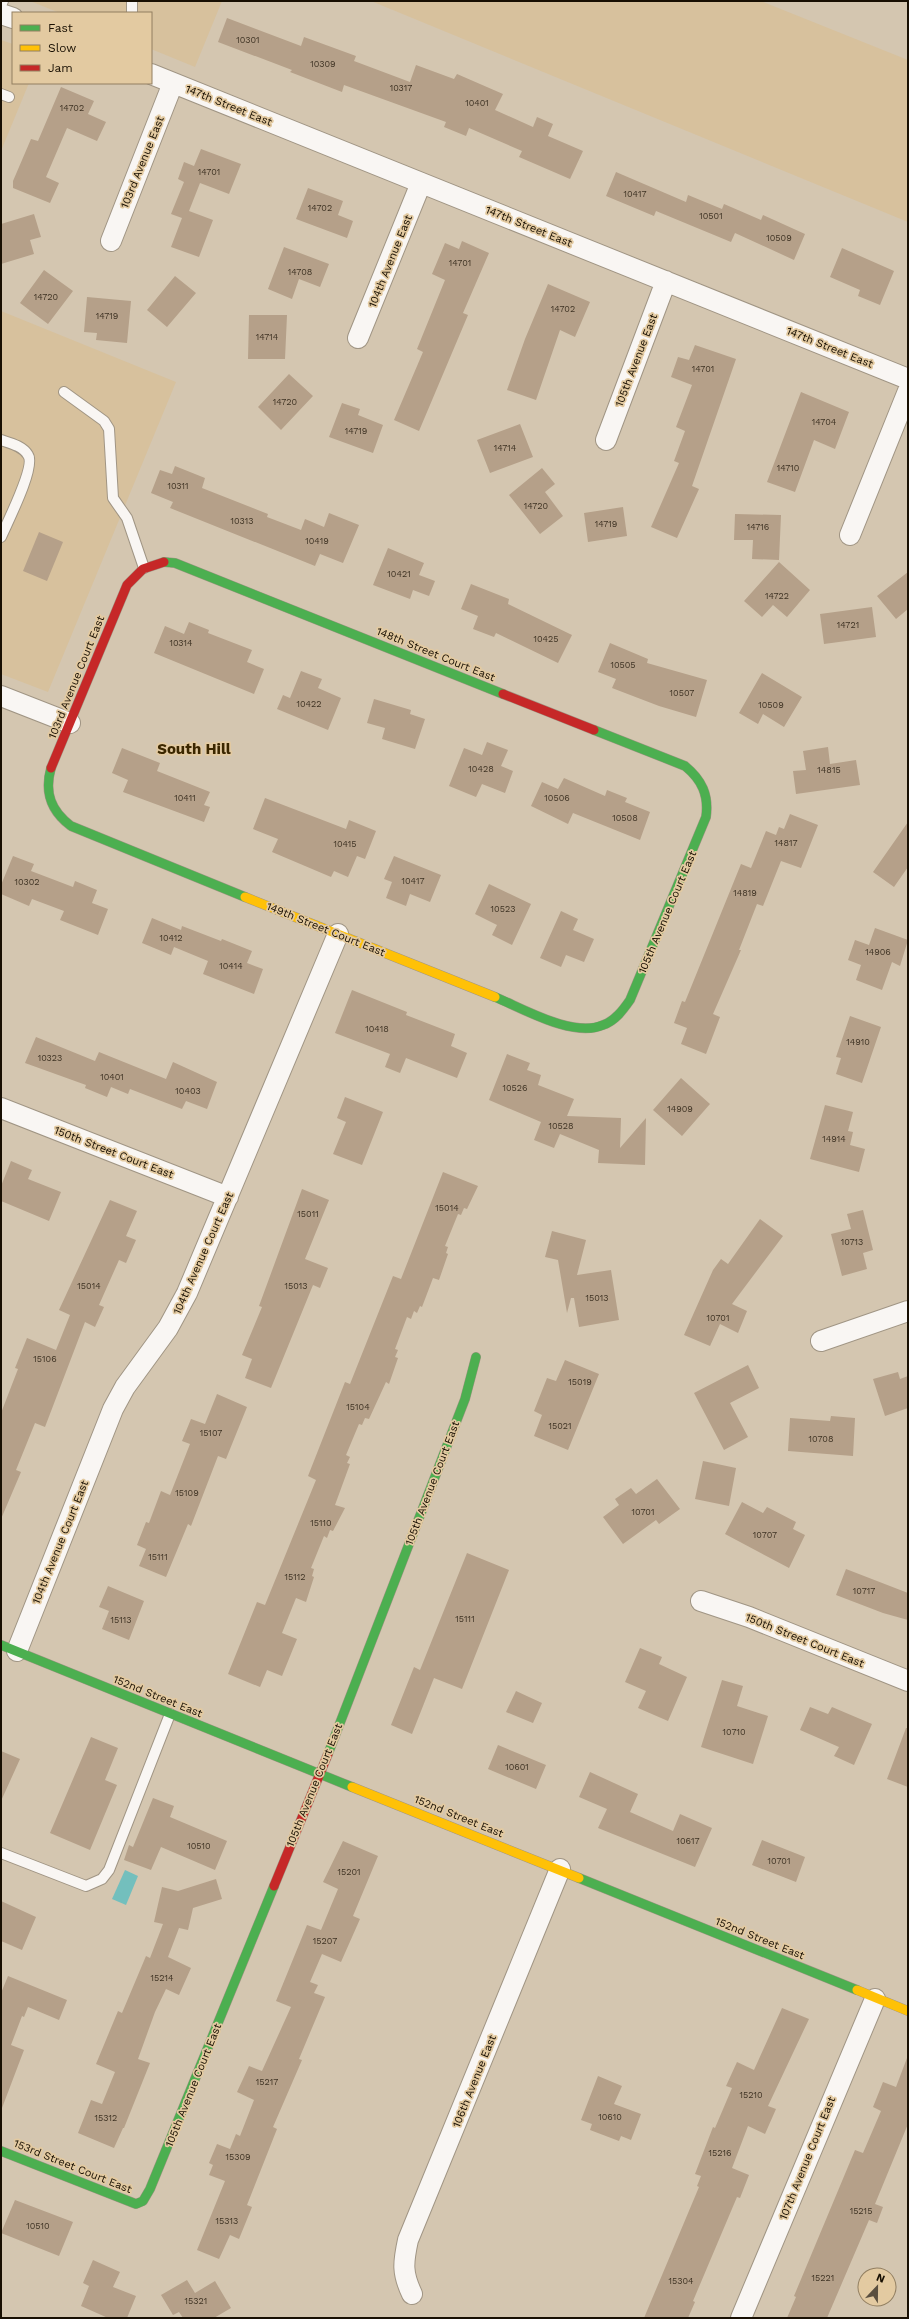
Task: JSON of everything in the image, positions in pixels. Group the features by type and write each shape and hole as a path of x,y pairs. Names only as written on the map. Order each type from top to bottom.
{"street":[{"path":"1,14 12,18"},
{"name":"147th Street East","path":"152,74 908,379"},
{"name":"103rd Avenue East","path":"111,241 173,83"},
{"name":"104th Avenue East","path":"358,338 421,183"},
{"name":"105th Avenue East","path":"606,440 666,281"},
{"path":"850,535 908,392"},
{"name":"148th Street Court East","path":"147,567 164,562 175,563 678,763 694,773 704,788"},
{"name":"103rd Avenue Court East","path":"54,810 49,799 49,776 127,585 133,576 147,567"},
{"path":"1,696 70,723"},
{"name":"105th Avenue Court East","path":"604,1026 621,1014 630,1000 706,817 708,806 704,788"},
{"name":"149th Street Court East","path":"54,810 67,824 77,829 568,1027 584,1030 604,1026"},
{"name":"104th Avenue Court East","path":"9,1648 113,1409 125,1387 168,1328 187,1293 338,934"},
{"name":"150th Street Court East","path":"1,1108 228,1197"},
{"path":"821,1342 908,1311"},
{"name":"105th Avenue Court East","path":"136,2204 143,2201 150,2189 319,1774 465,1399 476,1356"},
{"name":"150th Street Court East","path":"701,1601 749,1617 908,1681"},
{"name":"152nd Street East","path":"9,1648 319,1774 560,1869 875,1999 908,2011"},
{"name":"106th Avenue East","path":"412,2294 405,2280 404,2262 408,2240 560,1869"},
{"name":"107th Avenue Court East","path":"741,2318 875,1999"},
{"name":"153rd Street Court East","path":"1,2151 136,2204"}],"lane":[{"path":"1,6 3,1"},
{"path":"132,1 132,12"},
{"path":"64,392 104,421 109,429 113,498 128,518 147,567"},
{"path":"1,440 21,448 29,455 30,462 22,488 1,537"},
{"path":"1,1853 86,1886 102,1879 109,1870 170,1714"}],"shaded area":[{"path":"30,1 222,1 195,67 152,49 152,12 58,12"},
{"path":"371,1 761,1 908,60 908,222"},
{"path":"1,40 12,44 12,84 29,84 1,151"},
{"path":"1,311 176,382 48,692 1,674"}],"water":[{"path":"125,1870 138,1876 126,1905 112,1899"}],"building":[{"path":"227,18 301,46 304,37 356,56 354,61 410,82 416,65 454,79 457,74 503,94 495,110 533,127 537,117 553,124 548,136 583,151 570,179 519,157 522,151 469,128 466,136 444,127 446,122 344,85 342,92 290,72 292,70 218,42"},
{"path":"61,87 94,101 88,114 106,122 97,141 67,128 46,177 59,183 50,203 13,188 13,181 31,139 38,141"},
{"path":"201,149 241,164 229,194 200,183 189,211 213,220 199,257 171,247 182,218 171,214 184,182 178,179 184,162 194,166"},
{"path":"616,172 686,202 688,195 722,209 724,204 761,220 763,215 805,234 794,260 735,233 731,242 656,211 654,216 606,196"},
{"path":"308,188 343,201 338,215 353,221 347,238 296,219"},
{"path":"34,214 41,237 30,240 34,254 1,264 1,224"},
{"path":"462,241 489,253 463,313 468,315 419,431 394,420 423,352 417,349 445,280 432,274 445,243 459,249"},
{"path":"284,247 329,264 320,287 299,279 292,299 268,289"},
{"path":"842,248 894,271 880,305 858,296 860,290 830,277"},
{"path":"44,270 73,291 48,324 20,303"},
{"path":"175,276 196,293 167,327 147,310"},
{"path":"548,284 590,302 575,337 560,330 536,400 507,390 525,339"},
{"path":"87,297 131,301 127,343 96,340 97,333 84,332"},
{"path":"249,315 287,315 285,359 248,359"},
{"path":"695,345 736,359 692,486 699,489 677,538 651,527 679,463 674,461 685,431 676,427 692,385 671,377 678,357 689,360"},
{"path":"289,374 313,396 281,430 258,407"},
{"path":"801,392 849,412 835,449 814,440 795,492 767,482"},
{"path":"342,403 360,409 358,415 383,425 373,453 329,437"},
{"path":"520,424 533,457 490,473 477,440"},
{"path":"175,466 205,478 202,488 268,514 267,517 301,530 305,519 324,527 329,513 359,525 343,563 320,554 315,566 170,508 173,502 151,493 160,470 172,474"},
{"path":"542,468 555,484 545,492 563,516 540,534 509,495"},
{"path":"623,507 627,536 588,542 584,513"},
{"path":"735,514 781,515 779,560 752,559 753,540 734,540"},
{"path":"39,532 63,542 47,581 23,571"},
{"path":"388,548 424,563 419,575 435,581 429,596 413,590 410,599 373,585"},
{"path":"779,562 810,590 787,617 773,605 762,617 744,601"},
{"path":"908,572 908,609 896,619 877,596"},
{"path":"471,584 509,599 508,604 572,635 558,663 496,633 494,637 473,629 478,616 461,609"},
{"path":"872,607 876,637 824,644 820,614"},
{"path":"189,622 209,630 208,633 252,650 247,662 264,669 254,694 154,653 165,626 184,634"},
{"path":"610,643 648,659 647,663 707,680 696,717 659,706 612,688 616,679 598,672"},
{"path":"301,671 322,679 318,688 341,698 328,730 277,709 283,695 290,698"},
{"path":"762,673 802,697 784,727 763,714 758,724 739,713"},
{"path":"374,699 411,710 410,714 425,719 415,749 382,739 385,728 367,723"},
{"path":"487,742 508,750 501,766 513,771 505,793 482,784 476,797 449,786 464,748 482,755"},
{"path":"828,747 830,764 856,760 860,785 796,794 793,771 806,770 803,751"},
{"path":"122,748 160,763 157,771 210,792 204,805 210,807 204,822 123,792 128,780 112,773"},
{"path":"564,778 605,796 607,790 627,798 625,802 650,812 640,840 573,813 568,824 531,806 542,782 558,789"},
{"path":"265,798 346,829 349,820 376,831 365,859 357,856 348,877 334,871 331,877 272,852 278,839 253,829"},
{"path":"790,814 818,825 801,868 781,861 763,906 757,904 739,950 741,950 713,1014 720,1017 706,1054 681,1044 687,1028 674,1023 682,1001 685,1002 741,864 751,868 766,831 776,835 779,827 784,829"},
{"path":"908,822 908,867 894,887 873,872"},
{"path":"13,856 34,864 31,871 73,887 75,881 97,890 92,903 108,909 98,935 60,920 64,911 32,899 29,906 1,894 1,885"},
{"path":"394,856 441,875 430,902 410,894 406,906 386,898 392,882 384,879"},
{"path":"489,884 531,904 512,945 492,935 497,925 475,914"},
{"path":"561,911 578,919 573,930 594,939 584,962 566,955 561,967 540,958"},
{"path":"152,918 181,930 182,926 221,941 222,939 252,951 247,963 263,969 254,994 203,974 208,961 174,947 171,955 142,943"},
{"path":"875,928 908,940 900,966 892,962 882,990 856,980 861,965 848,960 855,940 869,945"},
{"path":"352,990 407,1012 406,1015 455,1034 451,1046 467,1053 457,1078 406,1058 400,1073 385,1067 390,1054 335,1033"},
{"path":"850,1016 881,1027 862,1083 836,1074 841,1058 836,1057"},
{"path":"36,1037 95,1061 99,1052 166,1079 173,1062 217,1082 207,1109 186,1101 182,1109 130,1089 128,1094 111,1087 107,1097 85,1088 86,1085 25,1063"},
{"path":"507,1054 530,1063 527,1070 541,1075 538,1085 574,1099 567,1116 621,1118 620,1148 646,1118 645,1165 598,1163 599,1150 560,1134 554,1148 534,1140 541,1122 489,1100"},
{"path":"681,1078 710,1104 682,1136 653,1110"},
{"path":"345,1097 383,1112 362,1165 333,1154 346,1122 337,1118"},
{"path":"825,1105 853,1112 848,1131 853,1132 850,1145 865,1149 859,1172 810,1159"},
{"path":"11,1161 32,1170 28,1179 61,1192 49,1221 1,1201 1,1186"},
{"path":"443,1172 478,1186 467,1209 464,1208 461,1215 458,1214 445,1246 448,1247 446,1253 448,1254 439,1280 433,1278 422,1307 420,1306 417,1313 414,1311 411,1319 407,1317 395,1349 398,1350 395,1357 398,1358 389,1384 386,1382 369,1419 365,1418 362,1425 359,1424 346,1455 350,1457 347,1463 350,1464 335,1505 345,1508 333,1531 330,1530 327,1538 324,1536 311,1568 314,1569 312,1576 314,1577 306,1602 296,1598 282,1633 297,1639 282,1676 267,1670 260,1687 228,1674 257,1602 265,1605 316,1480 308,1476 345,1382 350,1384 393,1276 401,1279"},
{"path":"302,1189 329,1200 305,1259 328,1268 320,1288 313,1285 271,1388 245,1378 252,1359 242,1355 262,1307 259,1306"},
{"path":"110,1200 137,1211 126,1236 136,1240 126,1263 119,1260 99,1305 104,1307 95,1327 85,1322 45,1427 35,1423 16,1470 21,1472 1,1519 1,1413 18,1369 15,1368 27,1338 56,1350 70,1315 59,1310"},
{"path":"863,1210 873,1250 863,1253 867,1269 842,1276 831,1234 851,1229 847,1214"},
{"path":"760,1219 783,1236 732,1304 747,1311 738,1333 720,1324 710,1346 684,1335 713,1270 721,1259 728,1264"},
{"path":"552,1231 586,1240 577,1275 611,1270 619,1320 579,1327 574,1298 571,1298 567,1313 558,1260 545,1257"},
{"path":"565,1360 599,1374 568,1450 534,1436 542,1415 534,1411 547,1378 556,1381"},
{"path":"748,1365 759,1388 730,1403 748,1437 724,1450 694,1393"},
{"path":"898,1372 900,1379 908,1376 908,1408 885,1416 873,1379"},
{"path":"217,1394 247,1407 226,1459 218,1456 191,1526 188,1524 166,1577 139,1566 146,1549 137,1545 146,1522 149,1523 161,1491 170,1495 190,1444 182,1441 191,1419 205,1424"},
{"path":"831,1416 855,1418 853,1456 788,1451 790,1418 830,1421"},
{"path":"703,1461 736,1468 729,1506 695,1499"},
{"path":"657,1479 680,1509 659,1524 656,1520 623,1544 603,1517 619,1505 615,1499 631,1488 636,1494"},
{"path":"742,1502 763,1513 767,1507 796,1522 793,1529 805,1535 789,1568 725,1534"},
{"path":"467,1553 509,1570 462,1689 434,1678 412,1734 391,1725 414,1667 420,1670"},
{"path":"846,1569 908,1593 908,1620 883,1613 836,1595"},
{"path":"108,1586 144,1601 129,1640 102,1629 109,1611 99,1607"},
{"path":"640,1648 662,1657 659,1664 687,1677 668,1721 638,1708 646,1691 625,1682"},
{"path":"722,1680 743,1686 737,1706 768,1716 753,1764 701,1747"},
{"path":"516,1691 542,1703 533,1723 506,1712"},
{"path":"810,1707 828,1714 832,1707 872,1724 854,1765 834,1756 839,1747 800,1730"},
{"path":"906,1728 908,1728 908,1787 887,1779"},
{"path":"91,1737 118,1748 105,1780 117,1785 90,1850 50,1833"},
{"path":"498,1745 546,1765 536,1789 488,1769"},
{"path":"1,1751 20,1759 1,1801"},
{"path":"590,1772 638,1794 630,1812 673,1831 680,1814 712,1828 695,1867 598,1828 607,1809 579,1797"},
{"path":"153,1798 174,1806 170,1817 227,1841 215,1870 161,1847 151,1870 124,1860 129,1845 133,1847"},
{"path":"762,1840 805,1857 796,1882 752,1865"},
{"path":"343,1841 378,1856 353,1916 360,1919 341,1962 322,1954 310,1982 318,1985 314,1993 325,1997 299,2059 302,2060 273,2127 277,2129 247,2205 252,2207 239,2239 230,2235 219,2259 197,2250 225,2181 209,2175 213,2165 209,2163 217,2144 230,2149 236,2134 240,2136 254,2100 237,2092 249,2066 262,2071 291,2007 276,2001 307,1925 321,1930 338,1889 323,1882"},
{"path":"216,1879 222,1899 193,1908 188,1930 179,1928 168,1957 191,1968 179,1995 166,1989 155,2012 138,2059 150,2063 124,2128 114,2148 78,2133 91,2100 102,2104 115,2072 96,2064 118,2011 122,2013 146,1956 150,1958 163,1924 154,1922 162,1887 178,1891"},
{"path":"1,1901 36,1917 22,1950 1,1941"},
{"path":"8,1976 67,2000 59,2020 28,2007 24,2017 22,2016 11,2045 24,2050 2,2108 1,1993"},
{"path":"782,2008 809,2019 768,2106 776,2109 765,2134 748,2126 732,2168 749,2175 740,2198 737,2197 693,2301 695,2302 688,2318 644,2318 699,2187 697,2186 701,2176 695,2174 713,2127 715,2128 732,2088 726,2086 737,2062 754,2070"},
{"path":"907,2058 908,2124 875,2204 883,2207 877,2223 869,2220 827,2318 787,2318 796,2297 794,2296 855,2150 863,2153 881,2111 873,2107 883,2082 896,2087"},
{"path":"598,2076 622,2086 614,2104 641,2114 631,2140 621,2136 619,2141 590,2130 592,2124 581,2120"},
{"path":"15,2200 73,2222 59,2256 1,2233"},
{"path":"93,2260 120,2272 113,2287 136,2296 127,2318 108,2318 81,2306 89,2286 83,2283"},
{"path":"187,2280 195,2293 215,2281 231,2308 214,2318 183,2318 179,2312 173,2315 161,2295"}],"traffic: fast":[{"path":"164,562 175,563 503,694"},
{"path":"495,997 534,1015 563,1025 578,1028 591,1028 603,1025 615,1018 630,1000 706,817 707,809 703,788 696,777 685,766 594,730"},
{"path":"51,768 48,786 51,801 58,814 71,826 245,897"},
{"path":"328,1754 465,1399 476,1357"},
{"path":"1,1645 352,1787"},
{"path":"579,1878 857,1990"},
{"path":"1,2151 136,2204 143,2201 150,2189 274,1886"}],"traffic: slow":[{"path":"245,897 495,997"},
{"path":"352,1787 579,1878"},
{"path":"857,1990 908,2011"}],"traffic: jam":[{"path":"51,768 127,585 143,569 164,562"},
{"path":"503,694 594,730"},
{"path":"274,1886 328,1754"}],"district":[{"name":"South Hill","path":"194,749"}]}
